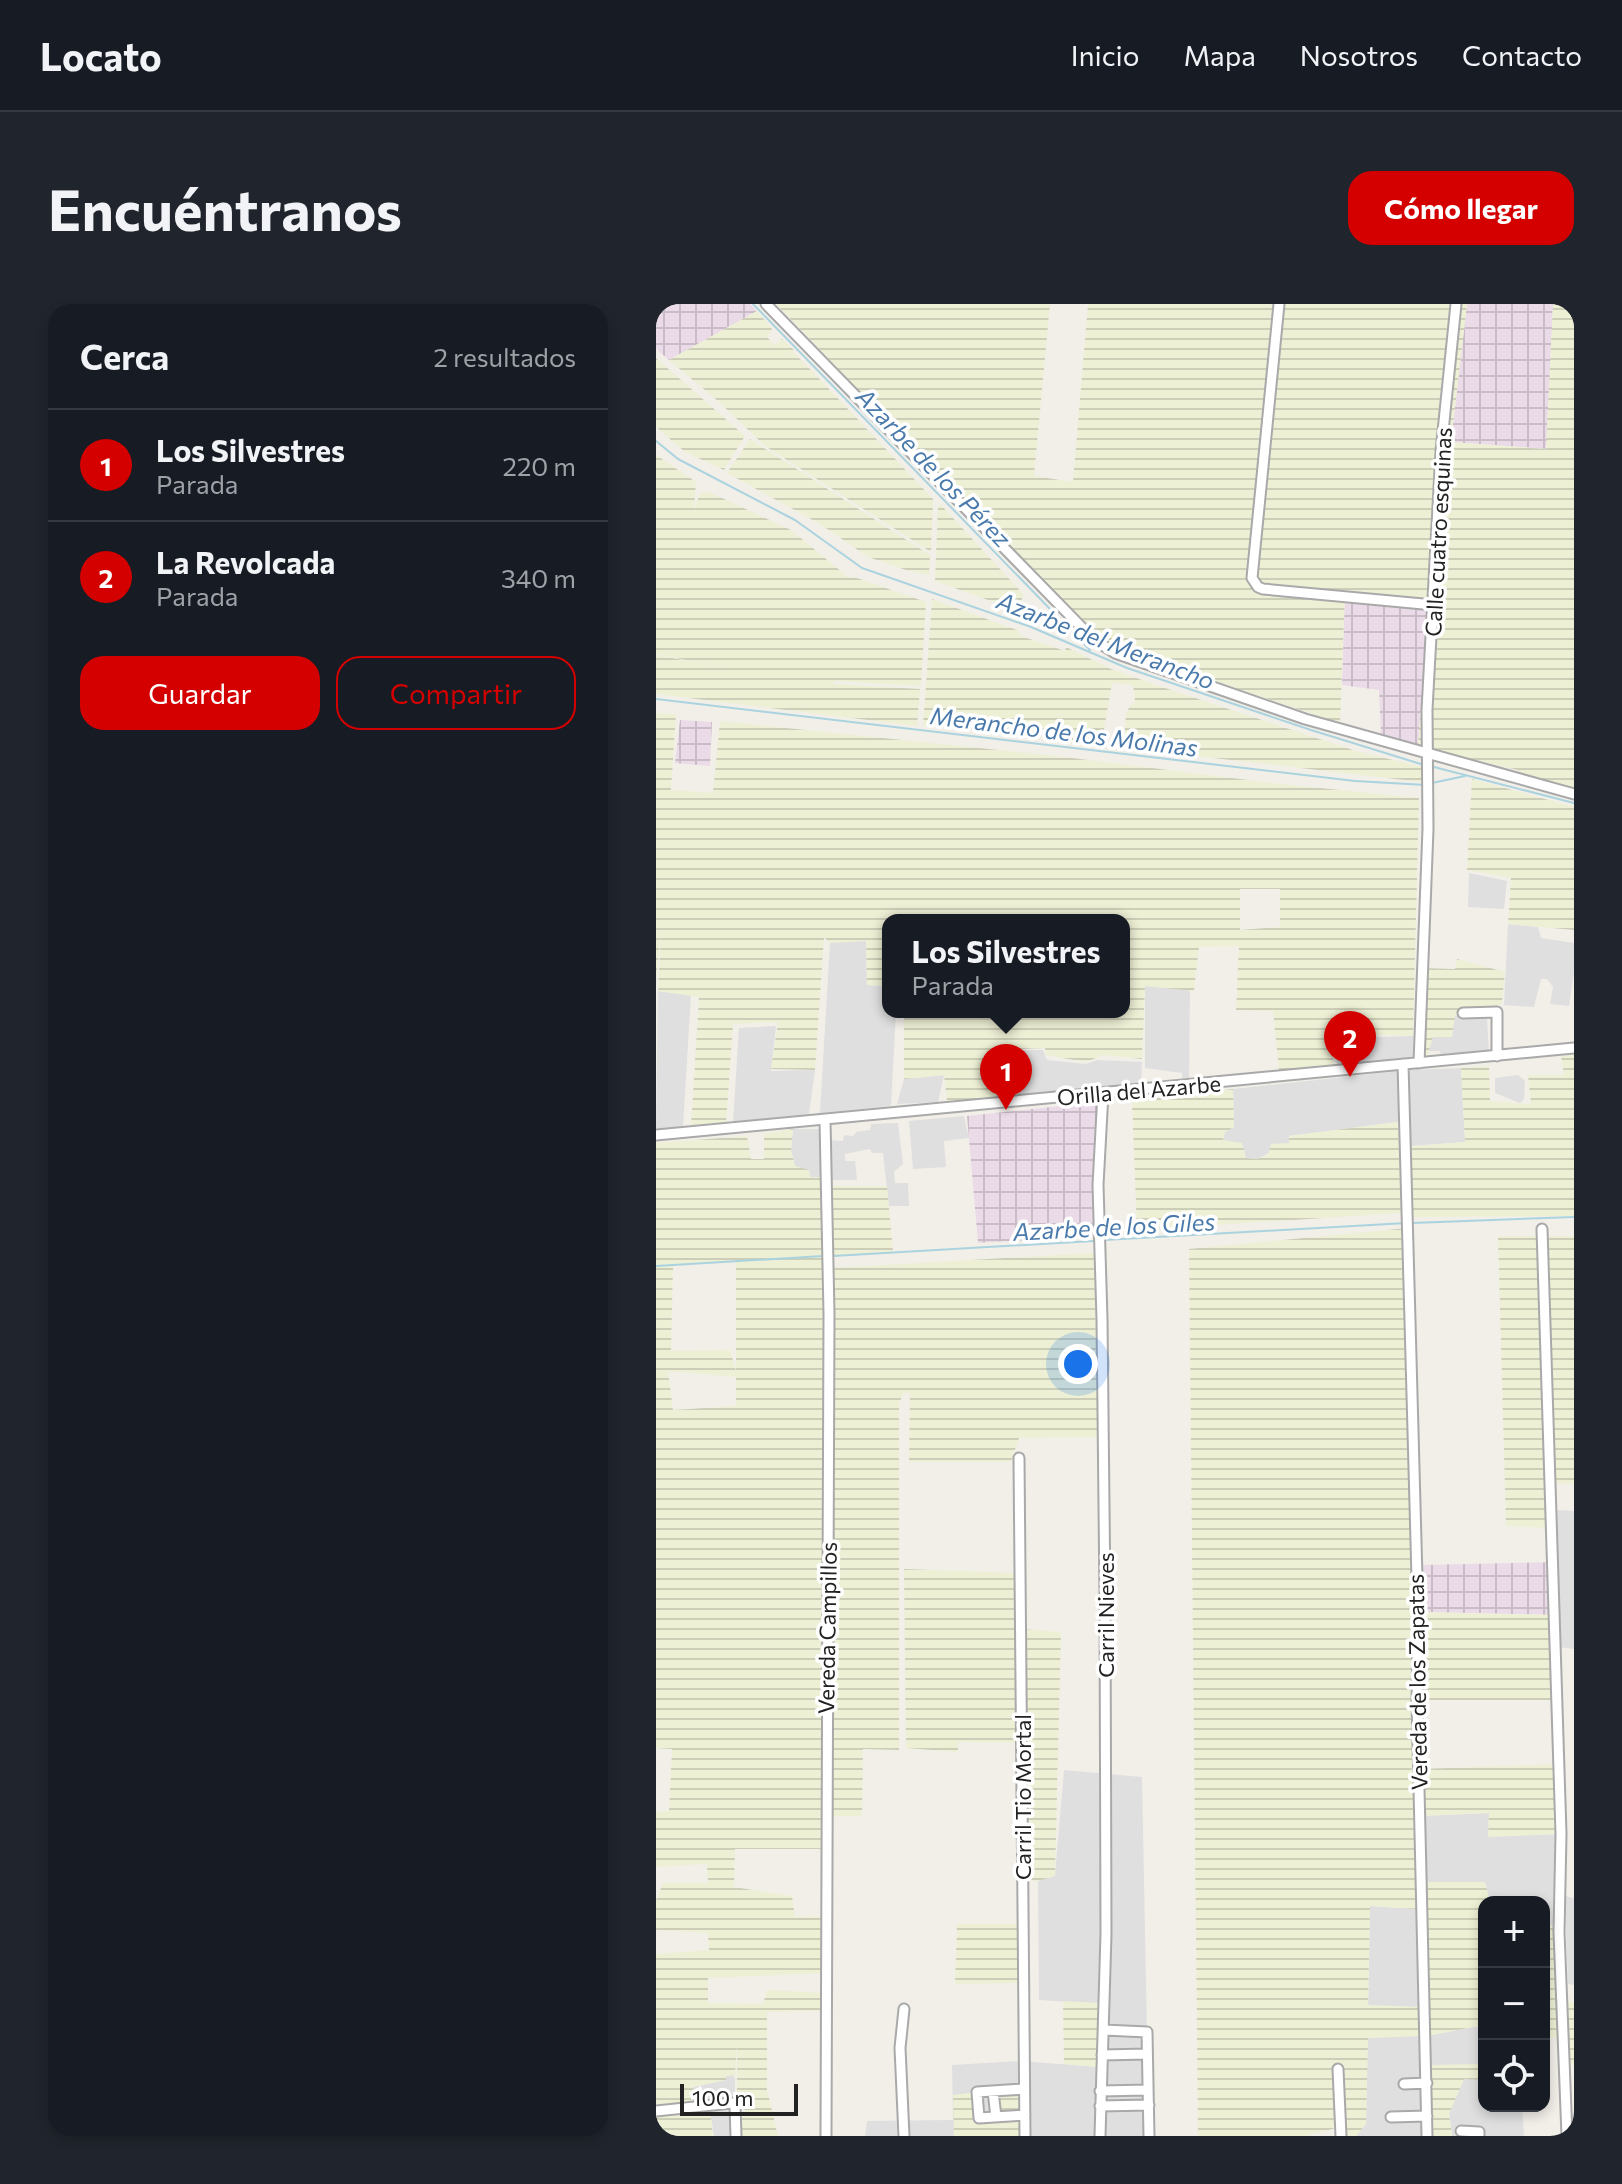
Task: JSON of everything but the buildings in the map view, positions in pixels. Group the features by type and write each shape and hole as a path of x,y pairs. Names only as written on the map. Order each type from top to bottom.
{"street":[{"path":"766,304 1093,639 1115,653 1429,761 1574,794"},
{"path":"1279,304 1252,568 1255,583 1263,589 1434,605"},
{"name":"Calle cuatro esquinas","path":"1419,1063 1429,761 1427,710 1441,451 1456,304"},
{"path":"1463,1013 1497,1012 1497,1056"},
{"name":"Orilla del Azarbe","path":"656,1135 1574,1048"},
{"name":"Vereda de los Zapatas","path":"1403,1064 1427,2136"},
{"name":"Carril Nieves","path":"1100,2136 1104,2030 1105,1598 1098,1185 1103,1093"},
{"name":"Vereda Campillos","path":"825,1120 829,1314 826,2136"},
{"path":"1542,1229 1567,2136"},
{"name":"Carril Tio Mortal","path":"1019,1458 1025,2136"},
{"path":"904,2009 900,2048 904,2136"},
{"path":"1104,2030 1147,2032 1149,2136"},
{"path":"1102,2055 1147,2054"},
{"path":"1338,2069 1341,2136"},
{"path":"1404,2084 1427,2083"},
{"path":"1024,2089 977,2092 979,2118 1025,2115"},
{"path":"1100,2091 1148,2090"},
{"path":"993,2091 996,2117"},
{"path":"656,2111 732,2103 735,2106 736,2136"},
{"path":"1100,2106 1149,2105"},
{"path":"1391,2117 1427,2116"},
{"path":"1461,2131 1479,2132 1479,2136"}],"shaded area":[{"path":"656,304 750,304 757,311 669,360 656,349"},
{"path":"1467,304 1553,304 1547,449 1451,442"},
{"path":"1345,591 1430,599 1418,747 1381,734 1379,690 1342,685"},
{"path":"680,720 712,722 710,766 675,763"},
{"path":"1469,873 1507,881 1504,909 1468,907"},
{"path":"1508,924 1538,927 1541,938 1574,943 1569,1006 1550,1004 1553,987 1547,979 1541,979 1534,1007 1504,1005"},
{"path":"866,940 867,985 882,986 882,1018 896,1018 891,1106 820,1113 830,943"},
{"path":"1145,985 1190,990 1189,1078 1182,1078 1182,1073 1145,1068"},
{"path":"658,991 691,995 683,1127 656,1129"},
{"path":"1454,1016 1487,1017 1489,1053 1441,1056 1440,1051 1429,1051 1432,1037 1440,1036"},
{"path":"776,1026 771,1071 815,1070 809,1114 733,1122 739,1028"},
{"path":"1413,1036 1414,1059 1337,1066 1337,1041 1340,1038"},
{"path":"998,1050 1043,1050 1047,1060 1086,1064 1097,1060 1142,1062 1141,1086 996,1097"},
{"path":"1461,1068 1465,1142 1410,1146 1409,1070"},
{"path":"1400,1071 1398,1122 1289,1136 1289,1143 1257,1159 1246,1158 1223,1140 1225,1132 1234,1127 1233,1089"},
{"path":"944,1075 938,1102 897,1104 904,1079"},
{"path":"1518,1075 1525,1081 1524,1099 1520,1103 1495,1093 1495,1078"},
{"path":"1098,1102 1093,1236 978,1243 967,1116"},
{"path":"964,1116 969,1138 944,1141 946,1167 913,1169 909,1121"},
{"path":"898,1123 903,1164 894,1172 895,1183 908,1183 909,1206 889,1206 883,1153 872,1153 870,1149 845,1154 845,1161 855,1161 857,1180 832,1180 828,1140 843,1141 844,1135 853,1136 856,1132 870,1130 871,1124"},
{"path":"793,1129 821,1129 823,1177 810,1177 795,1166 791,1150"},
{"path":"1557,1510 1574,1511 1574,1649 1558,1647"},
{"path":"1558,1562 1558,1615 1420,1612 1420,1565"},
{"path":"1064,1770 1142,1777 1149,2136 865,2136 867,2121 953,2120 952,2065 1020,2061 1099,2067 1100,2004 1039,2000 1038,1881 1055,1875"},
{"path":"1489,1813 1488,1836 1561,1834 1560,1925 1550,1925 1550,1896 1488,1896 1485,1882 1422,1882 1420,1816"},
{"path":"1565,1896 1574,1898 1574,1985 1568,1984"},
{"path":"1370,1906 1417,1909 1427,2036 1478,2026 1478,2065 1426,2065 1427,2136 1356,2136 1366,2124"},
{"path":"733,2075 734,2136 714,2136 711,2117 706,2116 701,2108 692,2106 693,2087 726,2080 726,2076"},
{"path":"1464,2078 1478,2079 1478,2112 1522,2112 1524,2136 1452,2136 1449,2112"}],"green space":[{"path":"776,304 1050,304 1034,476 1073,482 1088,304 1467,304 1451,442 1546,449 1553,304 1574,304 1574,788 1518,770 1418,747 1429,599 1345,591 1340,723 1118,649 1095,635 1064,604"},
{"path":"757,311 772,329 767,337 775,345 782,339 794,350 789,354 793,352 813,372 933,499 931,552 765,446 669,360"},
{"path":"656,358 745,436 724,470 685,452 656,427"},
{"path":"750,439 930,555 929,575 868,557 820,524 727,473"},
{"path":"656,455 696,482 694,510 700,493 709,492 791,530 848,577 926,602 921,686 834,681 834,684 920,689 917,726 656,694 656,655 721,667 656,654"},
{"path":"941,505 1024,595 1016,610 935,581 938,506"},
{"path":"932,599 1017,630 1021,636 1065,651 1066,647 1111,669 1159,686 1359,752 1423,767 1422,782 1109,746 1111,740 1124,741 1126,712 1135,701 1133,685 1112,683 1101,747 1058,741 1058,735 923,726"},
{"path":"656,713 676,714 671,790 713,793 720,721 1419,798 1413,1036 1333,1033 1333,1071 1279,1070 1273,1011 1236,1010 1239,946 1199,947 1194,991 1145,986 1142,1059 1103,1055 1086,1062 1046,1055 1045,1048 998,1050 996,1097 947,1102 944,1075 904,1079 904,1018 1130,1018 1130,914 882,914 882,986 867,985 866,941 830,943 824,937 815,1070 771,1069 778,1022 733,1024 726,1124 691,1126 699,997 658,991 661,930 656,984","holes":["1240,889 1280,889 1280,927 1240,930"]},
{"path":"1472,779 1574,807 1574,930 1508,924 1511,878 1467,870"},
{"path":"1457,959 1505,972 1502,1003 1487,1013 1455,1016 1452,1037 1433,1037 1427,1057 1419,1057 1421,968 1455,969"},
{"path":"1574,1055 1574,1216 1413,1217 1405,1147 1465,1142 1461,1068 1489,1066 1490,1101 1531,1104 1528,1075 1564,1075 1561,1056"},
{"path":"1233,1089 1234,1127 1225,1132 1223,1140 1242,1143 1246,1158 1257,1159 1268,1155 1271,1144 1289,1143 1289,1136 1398,1122 1401,1213 1137,1230 1132,1101"},
{"path":"793,1129 791,1150 795,1166 809,1170 810,1177 826,1177 826,1186 887,1186 893,1252 828,1257 832,1268 1094,1253 1098,1437 1019,1438 1011,1462 909,1462 910,1393 904,1393 899,1403 899,1750 863,1749 862,1816 827,1816 826,1849 735,1849 734,1887 792,1896 795,1917 826,1916 826,1973 708,1978 708,2003 763,2004 767,1990 826,1993 826,2011 767,2012 767,2090 778,2136 736,2136 735,2117 749,2116 737,2098 737,2043 735,2078 733,2075 726,2076 726,2080 693,2087 692,2106 702,2108 706,2116 711,2116 713,2136 656,2136 656,1954 709,1950 708,1933 656,1930 656,1900 663,1883 708,1883 707,1864 656,1867 656,1812 669,1811 672,1749 656,1748 656,1143 747,1136 751,1159 764,1159 764,1134","holes":["736,1262 736,1371 730,1350 671,1351 673,1266","668,1371 736,1377 736,1406 673,1410"]},
{"path":"1408,1228 1417,1909 1370,1906 1368,2005 1425,2007 1422,1882 1485,1882 1488,1896 1478,1896 1478,2026 1426,2036 1368,2038 1366,2124 1356,2136 1342,2136 1336,2128 1306,2136 1198,2136 1189,1249"},
{"path":"1498,1236 1574,1236 1574,1484 1547,1483 1549,1528 1506,1526"},
{"path":"904,1569 1020,1573 1021,1629 1061,1632 1055,1876 1038,1881 1023,1880 1021,1743 958,1742 958,1752 906,1748"},
{"path":"1420,1612 1553,1615 1556,1700 1423,1700"},
{"path":"1558,1764 1561,1834 1488,1837 1489,1813 1420,1816 1419,1769"},
{"path":"957,1924 1023,1924 1023,1983 955,1984"},
{"path":"1550,1925 1560,1925 1563,2001 1574,2002 1574,2065 1564,2064 1563,2037 1550,2038"},
{"path":"1063,2001 1100,2003 1099,2067 1064,2064"},
{"path":"1478,2064 1478,2080 1464,2079 1449,2114 1452,2136 1430,2136 1426,2065"},
{"path":"1024,2091 1025,2136 954,2136 953,2095 977,2092 979,2118 996,2117 994,2092"}],"waterway":[{"name":"Azarbe de los Pérez","path":"753,304 1090,650"},
{"name":"Azarbe del Merancho","path":"656,441 678,459 795,520 862,568 1031,627 1127,668 1424,765"},
{"name":"Merancho de los Molinas","path":"656,699 1355,781 1426,785"},
{"name":"Azarbe del Merancho","path":"1430,766 1574,803"},
{"name":"Merancho de los Molinas","path":"1432,783 1465,776"},
{"name":"Azarbe de los Giles","path":"1412,1223 1574,1217"},
{"name":"Azarbe de los Giles","path":"1104,1240 1406,1223"},
{"name":"Azarbe de los Giles","path":"833,1256 1094,1241"},
{"name":"Azarbe de los Giles","path":"656,1266 823,1256"}],"place":[{"name":"La Revolcada","path":"1350,1077"},
{"name":"Los Silvestres","path":"1006,1110"}]}
